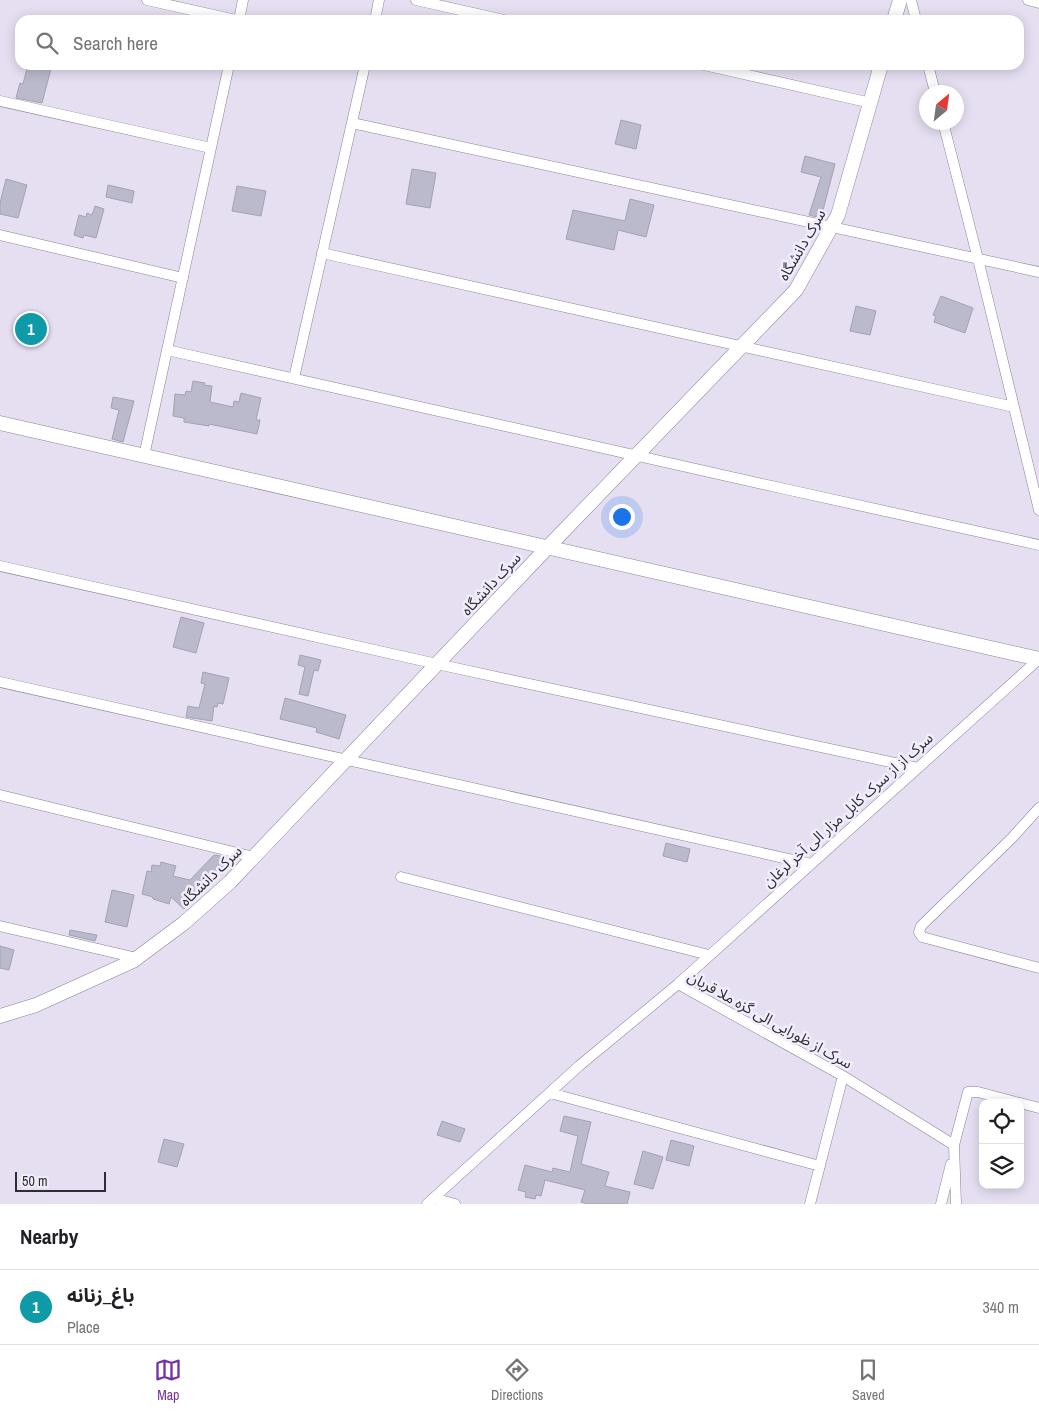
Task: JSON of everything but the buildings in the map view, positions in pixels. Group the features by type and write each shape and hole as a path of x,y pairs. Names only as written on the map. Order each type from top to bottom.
{"street":[{"path":"148,0 215,15"},
{"path":"238,15 243,0"},
{"path":"376,15 380,0"},
{"path":"416,0 482,15"},
{"path":"896,15 900,0"},
{"path":"911,0 915,15"},
{"path":"1028,0 1039,3"},
{"path":"144,456 228,70"},
{"path":"294,378 364,70"},
{"path":"727,70 871,102"},
{"name":"سرک دانشگاه","path":"0,1016 36,1005 133,961 184,923 230,882 547,548 796,290 838,216 880,70"},
{"path":"929,70 933,85"},
{"path":"0,100 211,148"},
{"path":"352,123 1039,272"},
{"path":"945,130 1039,510"},
{"path":"0,235 183,278"},
{"path":"322,253 1014,407"},
{"path":"167,350 1039,545"},
{"path":"0,423 1039,659"},
{"path":"0,566 437,664 918,768"},
{"name":"سرک از از سرک کابل مزار الی آخر لرغان","path":"678,984 1039,659"},
{"path":"0,682 811,864"},
{"path":"0,795 254,857"},
{"path":"1039,808 1012,838 921,926 919,932 922,938 1039,968"},
{"path":"401,877 709,955"},
{"path":"0,926 138,958"},
{"name":"سرک از ظورایی الی گزه ملا قربان","path":"430,1201 550,1092 678,984 843,1076 954,1151"},
{"path":"810,1204 843,1076"},
{"path":"550,1092 820,1166"},
{"path":"941,1204 968,1092 978,1092 1005,1099"},
{"path":"1024,1104 1039,1108"},
{"path":"954,1151 956,1204"},
{"path":"430,1201 454,1204"}],"place":[{"name":"باغ_زنانه","path":"31,329"}]}
